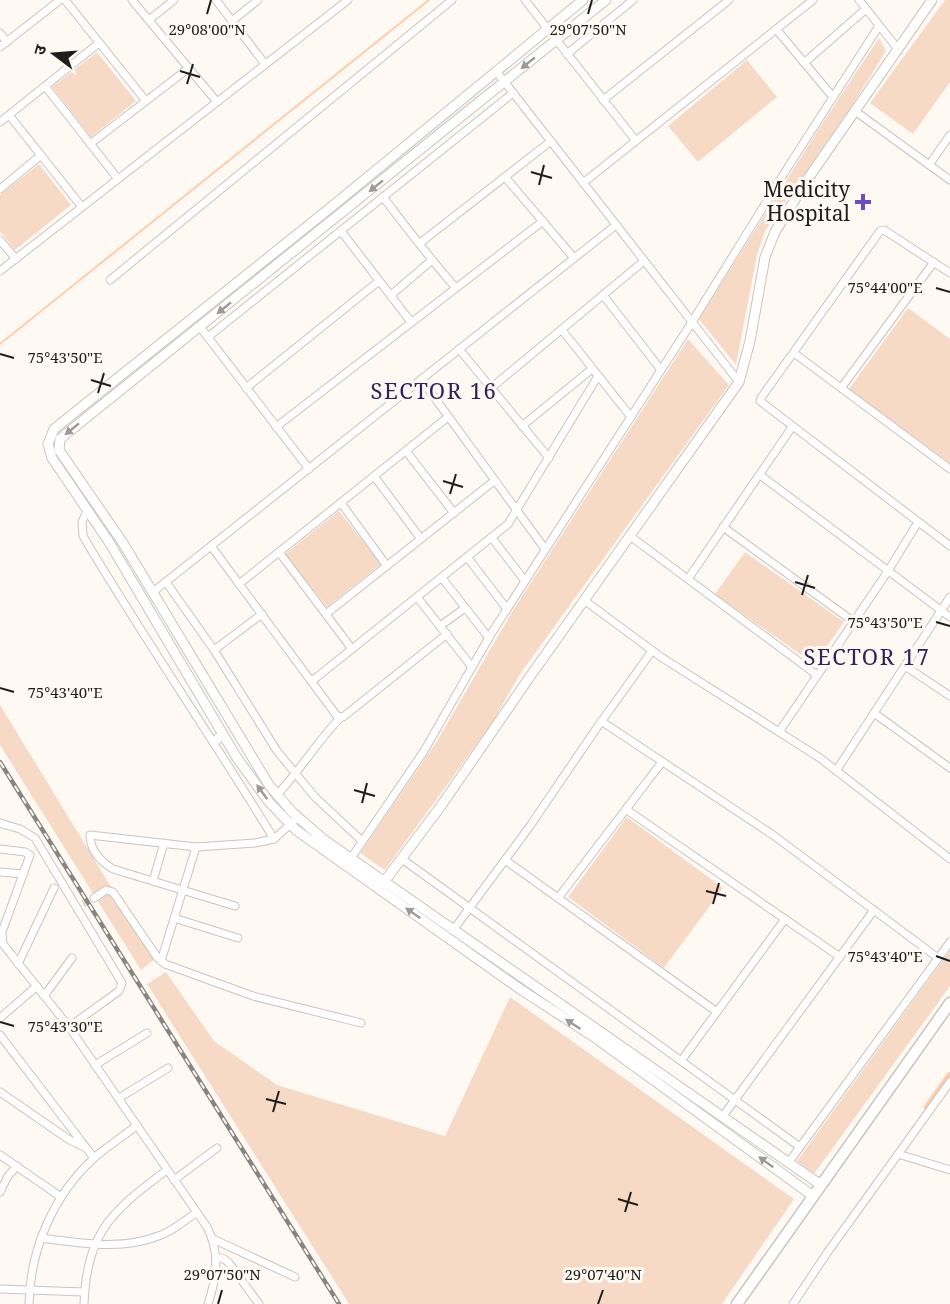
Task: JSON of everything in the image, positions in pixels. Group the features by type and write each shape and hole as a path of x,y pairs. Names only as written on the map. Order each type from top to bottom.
{"main road":[{"path":"738,1304 950,1003"}],"street":[{"path":"0,47 60,0"},
{"path":"65,0 146,101"},
{"path":"132,0 217,102"},
{"path":"149,20 174,0"},
{"path":"216,0 265,64"},
{"path":"232,21 258,0"},
{"path":"0,271 348,0"},
{"path":"110,280 452,0"},
{"path":"525,0 636,141"},
{"path":"583,0 340,200 54,429 48,444 52,458 109,542 237,758 269,802 348,862 454,929 821,1185"},
{"path":"294,821 269,786 123,543 59,450 60,440 606,0"},
{"path":"567,54 633,0"},
{"path":"603,100 729,0"},
{"path":"583,183 813,0"},
{"path":"859,0 898,49"},
{"path":"382,885 441,806 739,382 750,341 758,288 775,232 807,180 932,0"},
{"path":"804,63 866,9"},
{"path":"348,862 424,751 507,609 879,26"},
{"path":"777,29 833,97"},
{"path":"0,33 7,42"},
{"path":"0,122 99,43"},
{"path":"90,144 189,68"},
{"path":"496,71 739,382"},
{"path":"45,86 118,179"},
{"path":"208,337 513,93"},
{"path":"855,111 950,180"},
{"path":"9,115 82,207"},
{"path":"929,165 950,135"},
{"path":"420,243 551,141"},
{"path":"0,189 41,155"},
{"path":"505,177 574,258"},
{"path":"383,197 432,261 456,288"},
{"path":"276,427 543,221"},
{"path":"153,592 616,225"},
{"path":"950,273 884,230 880,231 760,398 760,402 792,427 950,546"},
{"path":"341,231 411,322"},
{"path":"0,240 16,259"},
{"path":"391,295 432,261"},
{"path":"491,388 644,261"},
{"path":"841,388 934,262"},
{"path":"246,388 380,281"},
{"path":"603,295 661,370"},
{"path":"200,327 309,469"},
{"path":"562,330 631,417"},
{"path":"459,349 549,458"},
{"path":"794,353 950,469"},
{"path":"522,426 592,369"},
{"path":"312,681 508,524 598,376"},
{"path":"421,379 545,549"},
{"path":"239,584 448,417"},
{"path":"688,579 792,427"},
{"path":"48,444 59,445"},
{"path":"406,451 454,513"},
{"path":"760,475 950,616"},
{"path":"374,476 421,539"},
{"path":"326,614 494,481"},
{"path":"341,503 387,566"},
{"path":"87,511 82,522 83,536 154,653 214,742 274,839"},
{"path":"779,732 888,571 918,522"},
{"path":"723,527 854,622"},
{"path":"630,536 817,675"},
{"path":"492,538 525,581"},
{"path":"211,546 340,718"},
{"path":"279,552 352,649"},
{"path":"467,557 507,609"},
{"path":"442,578 489,638"},
{"path":"166,582 214,650 277,751 315,797 362,841"},
{"path":"417,597 472,667"},
{"path":"836,771 950,597"},
{"path":"584,600 652,651 836,771 950,858"},
{"path":"440,626 465,608"},
{"path":"214,650 262,614"},
{"path":"277,795 296,774 312,749 340,718 447,634"},
{"path":"454,929 652,651"},
{"path":"905,666 950,696"},
{"path":"874,713 950,768"},
{"path":"601,721 773,835 938,958"},
{"path":"214,742 223,734"},
{"path":"558,898 662,762"},
{"path":"627,810 840,957"},
{"path":"235,906 119,872 106,864 92,847 90,835 196,847 265,842 274,839 294,821"},
{"path":"0,823 20,829 34,838 80,906 120,978 122,987 119,991 69,1027"},
{"path":"153,881 164,843"},
{"path":"161,961 196,847"},
{"path":"0,849 28,853 29,859 1,938 5,948 69,1027 120,1098 213,1239 216,1275 208,1304"},
{"path":"402,859 800,1147"},
{"path":"505,860 717,1011"},
{"path":"0,872 24,874"},
{"path":"382,885 520,989 597,1039 813,1196"},
{"path":"18,964 54,888"},
{"path":"94,898 106,890 113,892 161,961 227,988 295,1008 361,1023"},
{"path":"723,1116 874,910"},
{"path":"174,918 238,938"},
{"path":"681,1061 785,919"},
{"path":"789,1162 950,942"},
{"path":"44,996 72,958"},
{"path":"0,1018 37,986"},
{"path":"95,1065 147,1033"},
{"path":"0,1035 94,1158"},
{"path":"120,1098 168,1068"},
{"path":"794,1304 827,1253 950,1082"},
{"path":"0,1092 68,1139 86,1148"},
{"path":"29,1304 34,1261 41,1238 61,1197 94,1158 137,1125"},
{"path":"174,1180 217,1148"},
{"path":"898,1154 950,1170"},
{"path":"0,1155 61,1197"},
{"path":"0,1192 16,1166"},
{"path":"84,1304 84,1292 95,1245 103,1227 117,1209 167,1170"},
{"path":"41,1238 95,1245 123,1244 161,1235 196,1213"},
{"path":"213,1239 295,1277"},
{"path":"216,1257 229,1263 259,1304"},
{"path":"0,1290 84,1292"}],"shaded area":[{"path":"945,0 950,0 950,82 913,134 870,103"},
{"path":"879,38 886,51 853,104 765,231 757,255 736,365 699,319"},
{"path":"97,52 136,101 91,137 52,87"},
{"path":"747,60 777,97 698,162 668,126"},
{"path":"39,164 71,205 15,250 0,231 0,195"},
{"path":"908,308 950,339 950,463 849,389"},
{"path":"688,339 729,385 520,674 492,723 385,870 360,853 437,741 512,612"},
{"path":"339,511 381,564 327,607 285,554"},
{"path":"745,552 844,622 814,664 715,594"},
{"path":"0,705 155,959 141,970 0,745"},
{"path":"627,817 723,888 664,968 568,897"},
{"path":"950,950 950,986 814,1174 797,1161"},
{"path":"166,972 214,1041 277,1085 445,1136 510,997 794,1199 722,1304 349,1304 147,984"}],"waterway":[{"path":"0,344 429,0"},
{"path":"928,1107 950,1076"}],"tunnel":[{"path":"83,904 94,898"}],"railway":[{"path":"0,762 339,1304"}],"place":[{"name":"Medicity Hospital","path":"863,202"}],"district":[{"name":"SECTOR 16","path":"434,391"},
{"name":"SECTOR 17","path":"867,657"}]}
